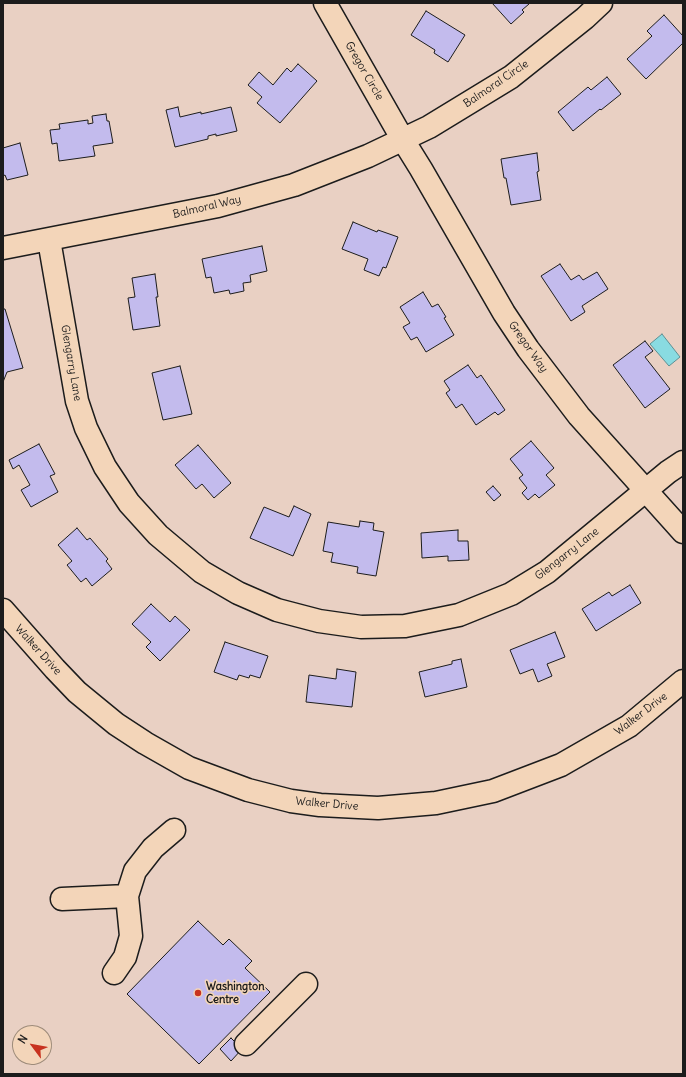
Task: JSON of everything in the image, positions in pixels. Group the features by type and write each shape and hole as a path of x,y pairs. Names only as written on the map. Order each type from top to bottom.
{"street":[{"name":"Gregor Circle","path":"325,3 403,140"},
{"name":"Balmoral Circle","path":"403,140 429,127 511,77 585,18 601,3"},
{"name":"Balmoral Way","path":"3,248 226,204 294,185 368,156 403,140"},
{"name":"Gregor Way","path":"403,140 504,313 528,349 579,416 683,532"},
{"name":"Glengarry Lane","path":"49,240 77,401 86,428 105,467 129,503 158,535 202,572 238,593 277,610 319,621 361,627 404,626 459,615 511,594 547,572 668,472 683,462"},
{"name":"Walker Drive","path":"3,610 77,692 116,724 145,743 189,768 248,790 290,801 320,805 378,808 436,803 493,791 562,766 629,726 683,681"},
{"path":"114,973 125,957 130,936 127,896 135,871 153,848 174,830"},
{"path":"62,899 127,896"},
{"path":"246,1044 306,984"}],"water":[{"path":"662,334 680,357 669,366 650,344"}],"building":[{"path":"492,3 529,4 522,10 524,12 511,24"},
{"path":"426,11 465,35 448,62 434,53 435,50 411,35"},
{"path":"664,15 683,36 683,43 646,79 627,59 652,36 647,31"},
{"path":"298,64 317,81 280,123 257,103 262,97 248,85 259,72 273,85 287,68 291,72"},
{"path":"607,77 621,94 573,131 558,112 588,87 591,90"},
{"path":"178,107 180,117 231,107 237,131 216,136 216,134 208,136 208,139 175,147 166,110"},
{"path":"106,114 107,121 109,121 113,143 93,146 95,156 59,161 57,143 52,144 50,130 60,129 59,124 88,120 88,124 93,123 92,116"},
{"path":"20,143 28,175 7,180 5,175 3,176 3,148"},
{"path":"537,153 539,171 537,172 541,200 511,205 501,159"},
{"path":"353,222 377,232 378,230 398,237 386,268 383,267 379,276 364,270 368,259 342,249"},
{"path":"262,246 267,271 250,275 251,282 243,283 244,291 230,294 229,290 214,293 211,277 206,278 202,259"},
{"path":"560,264 571,280 579,275 583,280 597,272 608,289 582,306 585,312 571,321 541,276"},
{"path":"155,274 158,297 156,297 160,326 133,330 128,298 135,297 132,278"},
{"path":"423,292 432,307 438,304 454,335 426,352 417,337 411,340 403,327 410,323 400,307"},
{"path":"3,309 5,309 23,368 7,372 3,382"},
{"path":"645,341 653,351 645,357 670,389 645,408 613,365"},
{"path":"468,365 477,378 481,375 505,410 498,415 495,412 476,425 462,404 456,408 446,393 450,390 444,381"},
{"path":"180,366 192,414 163,420 152,373"},
{"path":"531,441 554,468 546,475 555,485 539,498 535,494 528,500 522,493 527,488 519,478 523,475 510,459"},
{"path":"39,444 55,474 50,476 58,492 31,507 21,490 30,485 19,465 13,469 9,460"},
{"path":"198,445 231,483 214,498 202,484 196,489 175,465"},
{"path":"493,486 501,495 494,501 486,492"},
{"path":"294,506 311,514 293,556 250,538 264,507 289,517"},
{"path":"360,521 374,523 373,530 384,532 376,576 357,573 358,567 331,562 333,553 323,551 328,522 359,527"},
{"path":"77,528 87,540 90,538 108,559 106,561 112,569 92,586 86,578 81,582 67,565 72,561 58,545"},
{"path":"458,530 458,541 468,541 469,560 448,561 448,556 422,558 421,533"},
{"path":"630,585 641,603 596,631 582,609 609,592 612,596"},
{"path":"151,604 170,622 175,616 190,630 160,661 146,647 151,642 132,624"},
{"path":"555,632 565,657 547,664 552,676 538,682 533,669 520,674 510,650"},
{"path":"225,642 268,656 260,678 250,675 249,678 239,675 237,680 214,672"},
{"path":"461,659 467,687 425,697 419,672 452,664 452,661"},
{"path":"337,669 356,672 352,707 306,702 309,675 336,679"},
{"name":"Washington Centre","path":"198,921 223,945 229,939 252,961 245,968 270,992 199,1064 127,994"},
{"path":"231,1038 242,1049 231,1061 220,1049"}],"place":[{"name":"Washington Centre","path":"198,993"}]}
